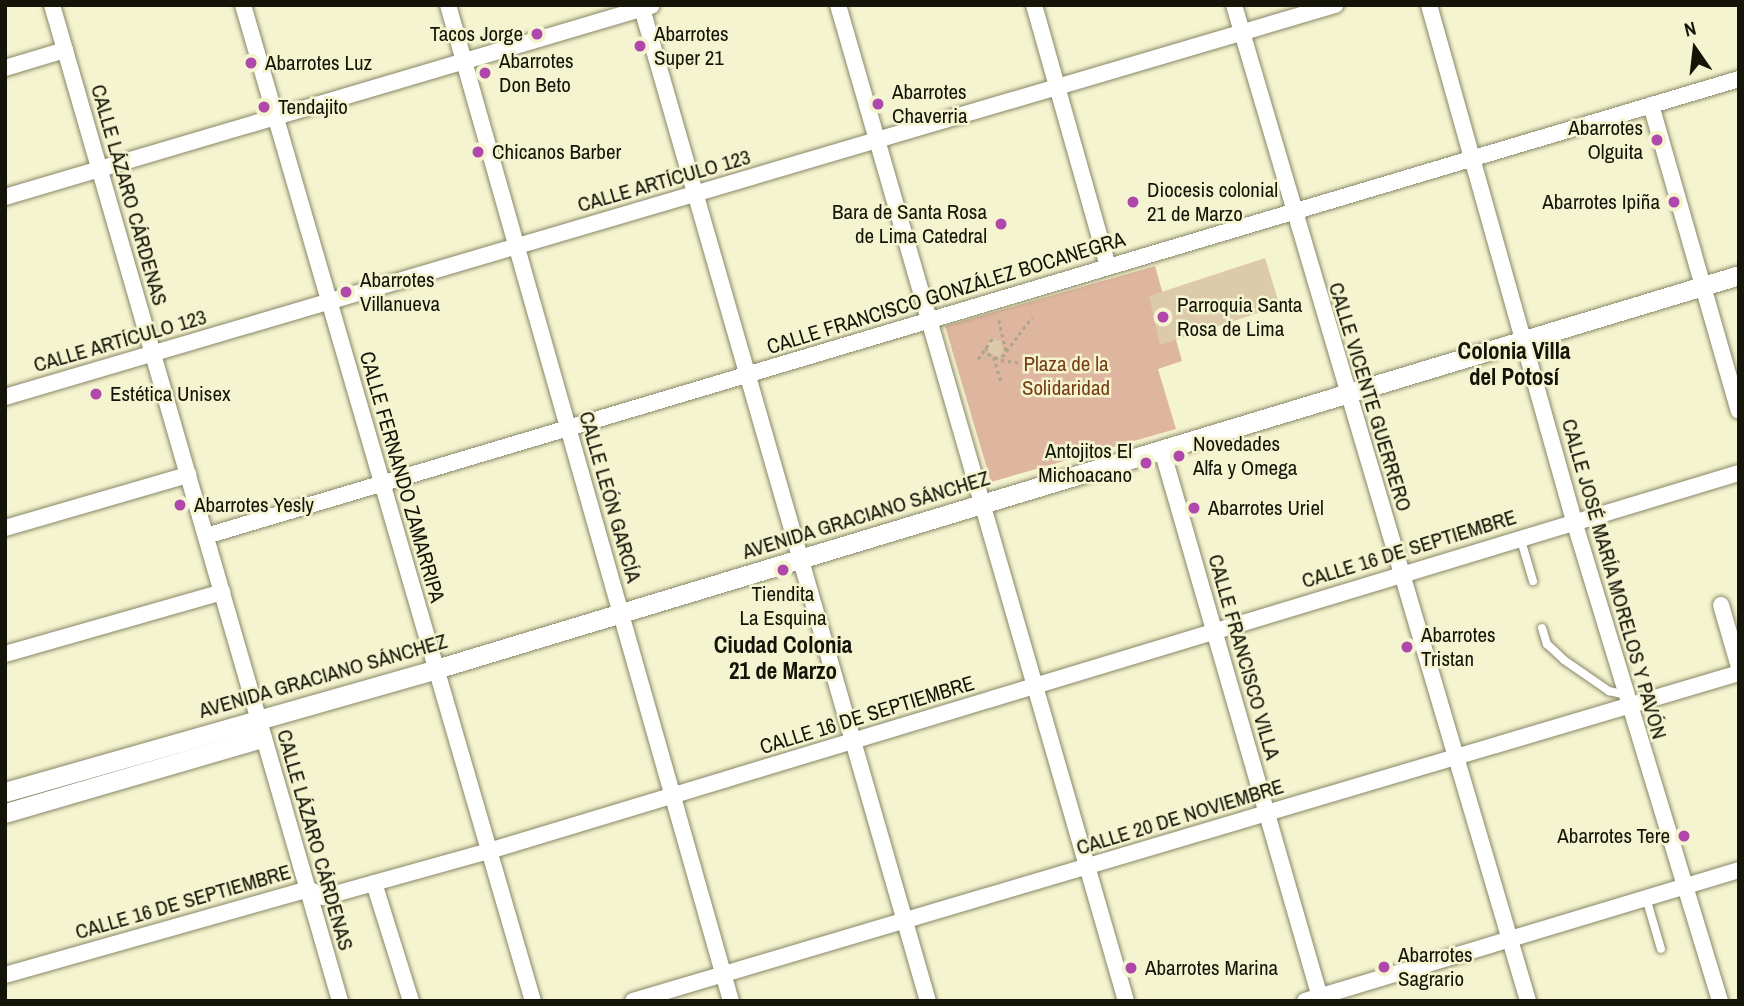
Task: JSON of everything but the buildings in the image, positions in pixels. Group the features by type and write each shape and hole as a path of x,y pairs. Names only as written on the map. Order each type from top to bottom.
{"street":[{"name":"CALLE LÁZARO CÁRDENAS","path":"52,5 340,1001"},
{"name":"CALLE FERNANDO ZAMARRIPA","path":"243,5 533,1001"},
{"name":"CALLE LEÓN GARCÍA","path":"449,5 732,1001"},
{"path":"838,5 1089,865 1126,1001"},
{"path":"1034,5 1108,267"},
{"name":"CALLE VICENTE GUERRERO","path":"1234,5 1346,394 1528,1001"},
{"name":"CALLE ARTÍCULO 123","path":"5,397 1335,5"},
{"name":"CALLE JOSÉ MARÍA MORELOS Y PAVÓN","path":"1429,5 1574,521 1720,1001"},
{"path":"5,197 645,6 928,1001"},
{"path":"5,68 65,50"},
{"name":"CALLE FRANCISCO GONZÁLEZ BOCANEGRA","path":"206,536 1739,79"},
{"path":"1651,105 1739,411"},
{"name":"AVENIDA GRACIANO SÁNCHEZ","path":"5,792 257,717 436,669 1739,275"},
{"name":"CALLE FRANCISCO VILLA","path":"1162,450 1267,813 1315,999"},
{"name":"CALLE 16 DE SEPTIEMBRE","path":"5,975 308,888 324,897 489,851 1520,537 1739,473"},
{"path":"5,528 188,475"},
{"path":"5,654 222,592"},
{"path":"1721,605 1739,667"},
{"name":"CALLE 20 DE NOVIEMBRE","path":"633,1001 1267,813 1627,700 1739,673"},
{"name":"AVENIDA GRACIANO SÁNCHEZ","path":"5,813 262,738"},
{"path":"1315,999 1739,870"},
{"path":"374,883 411,1001"}],"lane":[{"path":"1520,537 1533,581"},
{"path":"1542,628 1548,644 1563,660 1627,700"},
{"path":"1646,898 1661,949"}],"path":[{"path":"1002,357 1032,317"},
{"path":"999,320 1006,351"},
{"path":"978,359 994,337"},
{"path":"986,347 994,357 1001,382"},
{"path":"994,357 1022,363"}],"green space":[{"name":"Plaza de la Solidaridad","path":"1155,266 1182,361 1158,369 1176,429 991,482 945,326"}],"place":[{"name":"Tacos Jorge","path":"537,34"},
{"name":"Abarrotes Super 21","path":"640,46"},
{"name":"Abarrotes Luz","path":"251,63"},
{"name":"Abarrotes Don Beto","path":"485,73"},
{"name":"Abarrotes Chaverria","path":"878,104"},
{"name":"Tendajito","path":"264,107"},
{"name":"Abarrotes Olguita","path":"1657,140"},
{"name":"Chicanos Barber","path":"478,152"},
{"name":"Diocesis colonial 21 de Marzo","path":"1133,202"},
{"name":"Abarrotes Ipiña","path":"1674,202"},
{"name":"Bara de Santa Rosa de Lima Catedral","path":"1001,224"},
{"name":"Abarrotes Villanueva","path":"346,292"},
{"name":"Parroquia Santa Rosa de Lima","path":"1163,317"},
{"name":"Estética Unisex","path":"96,394"},
{"name":"Novedades Alfa y Omega","path":"1179,456"},
{"name":"Antojitos El Michoacano","path":"1146,463"},
{"name":"Abarrotes Yesly","path":"180,505"},
{"name":"Abarrotes Uriel","path":"1194,508"},
{"name":"Tiendita La Esquina","path":"783,570"},
{"name":"Abarrotes Tristan","path":"1407,647"},
{"name":"Abarrotes Tere","path":"1684,836"},
{"name":"Abarrotes Sagrario","path":"1384,967"},
{"name":"Abarrotes Marina","path":"1131,968"}],"district":[{"name":"Colonia Villa del Potosí","path":"1514,364"},
{"name":"Ciudad Colonia 21 de Marzo","path":"783,658"}]}
